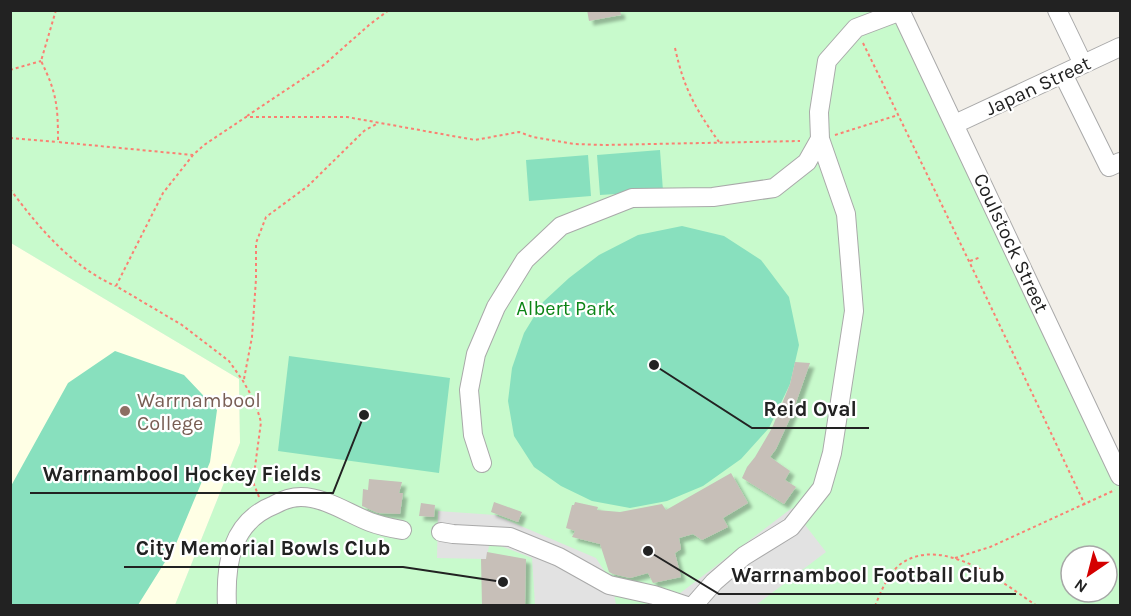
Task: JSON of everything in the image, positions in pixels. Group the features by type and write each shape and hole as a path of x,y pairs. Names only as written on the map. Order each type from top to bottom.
{"street":[{"path":"1057,10 1083,64"},
{"path":"693,606 714,582 744,556 791,527 822,488 832,453 854,311 846,214 820,139 819,112 827,61 856,28 900,11"},
{"name":"Coulstock Street","path":"900,11 1120,476"},
{"name":"Japan Street","path":"955,124 1120,47"},
{"path":"1063,74 1109,167 1120,162"},
{"path":"482,463 473,435 469,390 474,363 496,307 525,260 561,226 632,198 712,197 774,188 807,162 820,139"},
{"path":"226,606 225,576 231,551 248,521 264,508 301,497 323,502 372,523 402,530"},
{"path":"441,532 510,537 559,557 609,585 654,595 687,606"}],"path":[{"path":"56,10 41,61 53,86 58,111 58,142"},
{"path":"116,286 163,193 193,155 204,145 279,97 325,64 389,10"},
{"path":"856,28 1085,505"},
{"path":"675,48 681,75 691,99 719,142"},
{"path":"10,70 41,61"},
{"path":"246,117 347,117 475,140 519,132 533,137 564,142 604,145 806,141 820,139 898,115"},
{"path":"243,381 252,337 256,243 266,217 308,186 364,131 378,123"},
{"path":"10,138 193,155"},
{"path":"10,189 38,226 65,254 96,277 183,325 229,361 255,402 261,422 254,482 264,508"},
{"path":"969,262 981,257"},
{"path":"955,558 990,547 1120,487"},
{"path":"875,606 883,587 900,564 916,556 930,554 955,558 988,573 1037,606"}],"shaded area":[{"name":"Warrnambool College","path":"11,243 239,379 240,443 175,605 11,606"},
{"path":"792,508 826,552 756,605 680,605 679,594"},
{"path":"438,511 495,515 596,558 612,583 616,605 535,605 532,558 490,542 486,559 437,558"}],"green space":[{"name":"Albert Park","path":"11,11 894,11 1120,489 1120,605 175,605 240,443 239,379 11,243"},
{"path":"660,150 663,191 600,195 597,155"},
{"path":"588,155 591,196 529,201 526,160"},
{"path":"682,226 724,236 761,260 789,297 799,345 790,384 769,428 741,459 703,486 667,501 630,508 592,501 561,486 534,467 514,436 508,401 512,368 524,333 543,302 569,278 599,255 638,235"},
{"name":"Warrnambool College","path":"115,351 184,375 217,410 210,462 175,546 138,605 11,605 11,486 68,383"},
{"path":"289,356 450,378 439,473 278,451"}],"building":[{"path":"587,10 620,10 621,15 589,21"},
{"path":"795,362 810,363 792,414 770,457 790,471 785,480 796,487 784,504 742,478 772,428 790,384"},
{"path":"731,473 748,503 723,518 728,527 702,540 693,534 679,538 681,549 675,553 681,577 653,583 648,573 630,578 613,574 609,572 600,544 572,537 575,531 566,528 572,505 575,502 598,507 597,510 620,512 662,504 666,510"},
{"path":"369,479 402,482 399,493 403,493 400,514 378,513 362,506 363,489 368,490"},
{"path":"494,502 522,512 518,522 491,512"},
{"path":"421,503 435,505 434,517 419,516"},
{"path":"487,552 526,559 525,606 482,606 481,559 486,559"}],"place":[{"name":"Reid Oval","path":"654,365"},
{"name":"Warrnambool College","path":"125,411"},
{"name":"Warrnambool Hockey Fields","path":"364,415"},
{"name":"Warrnambool Football Club","path":"648,551"},
{"name":"City Memorial Bowls Club","path":"503,582"}]}
